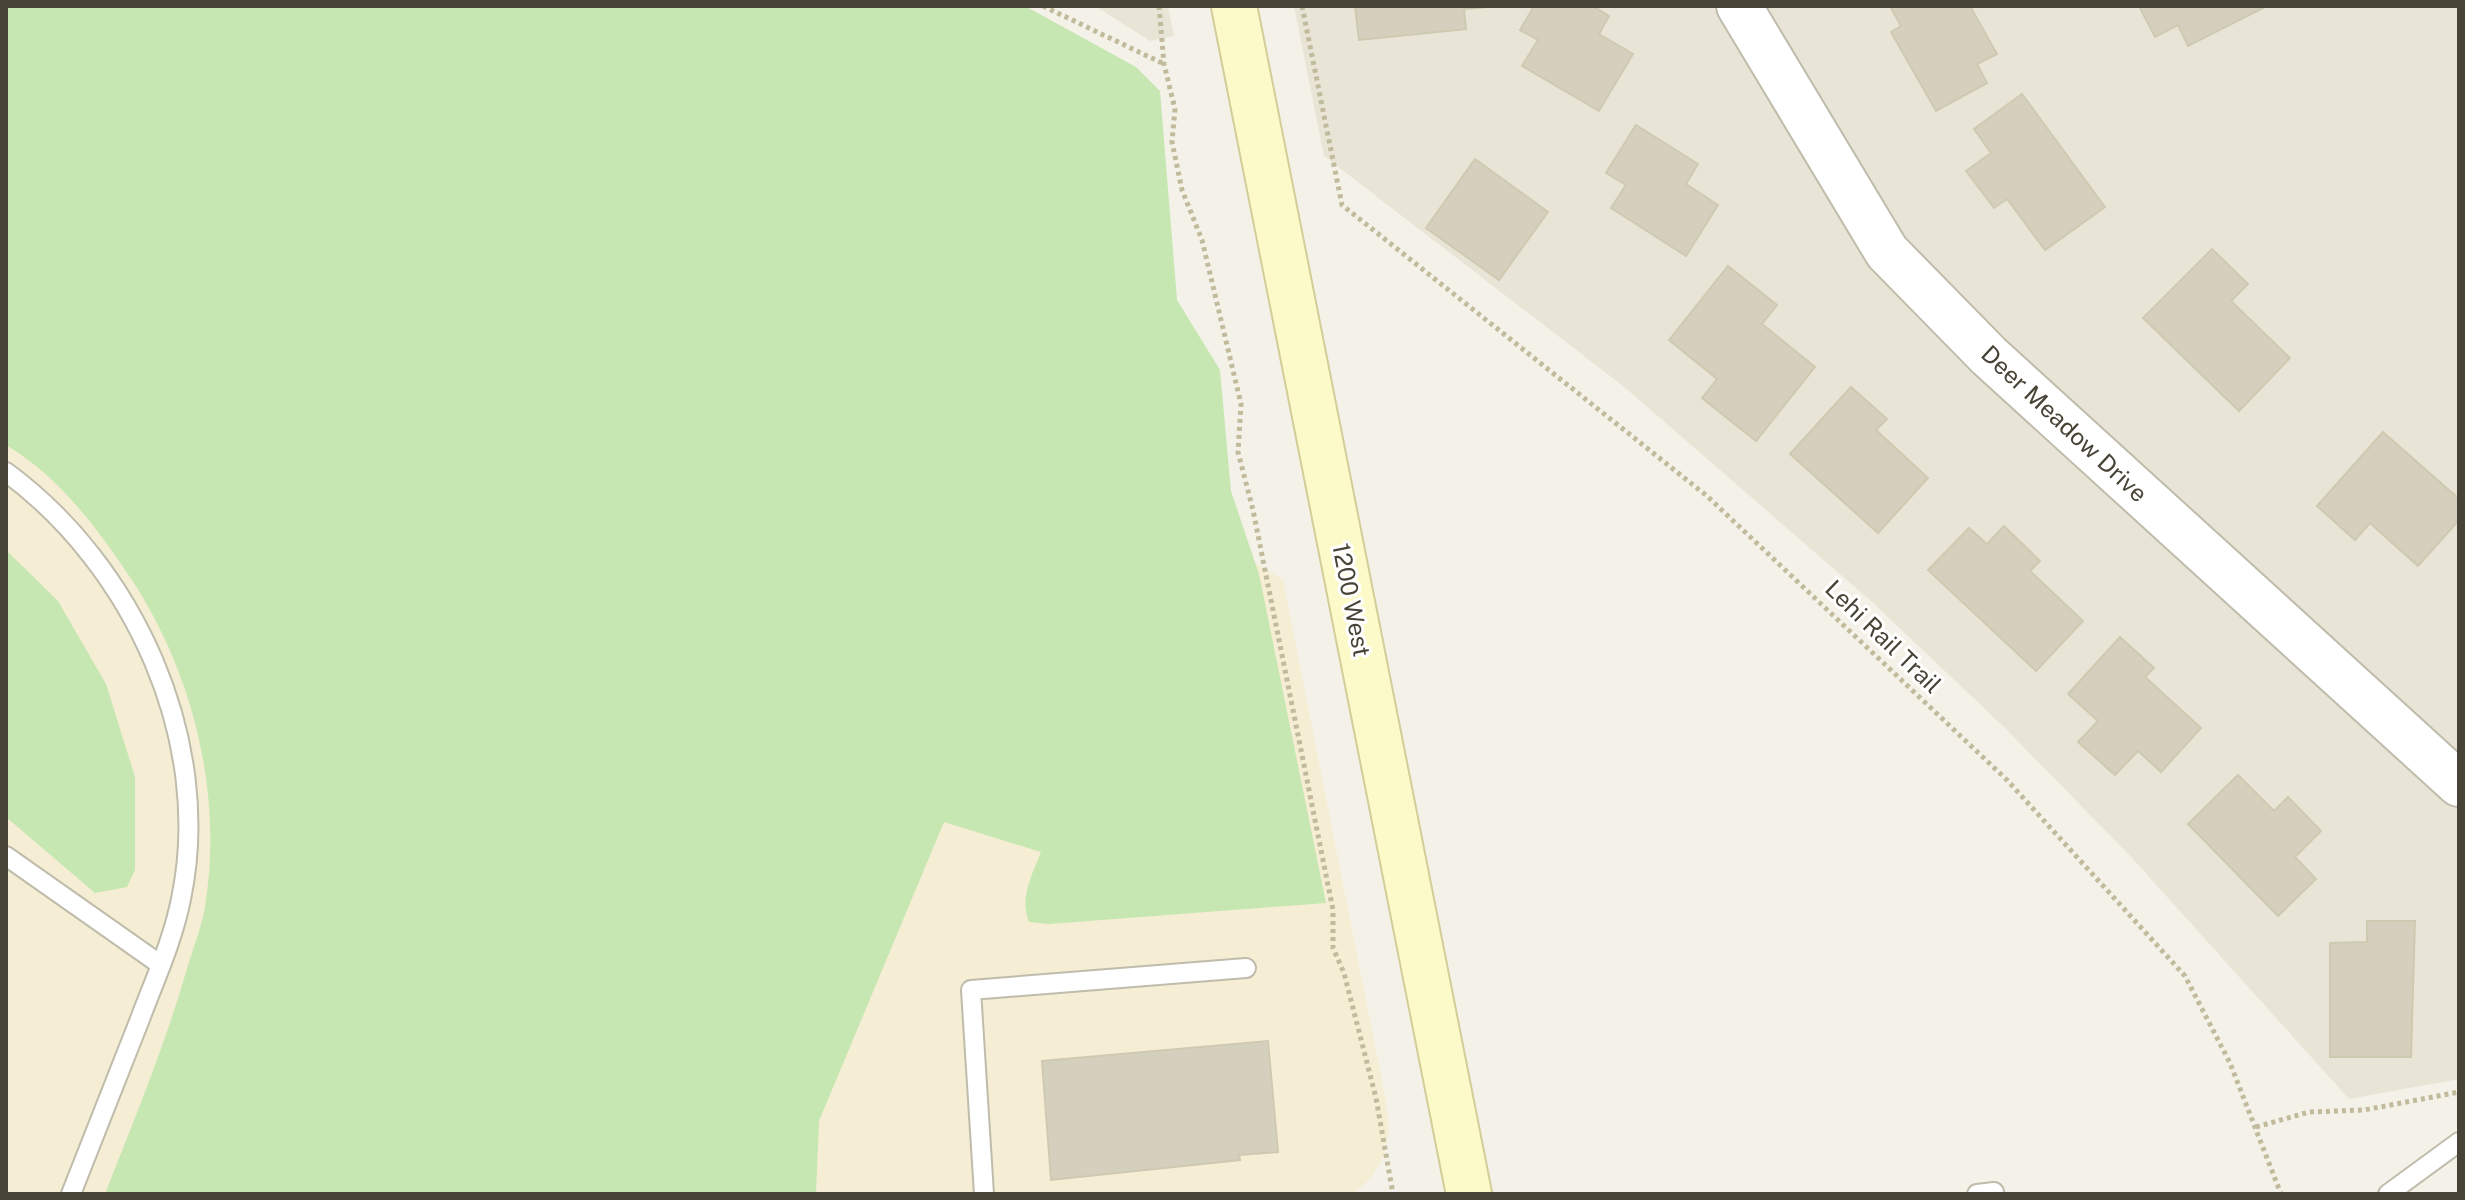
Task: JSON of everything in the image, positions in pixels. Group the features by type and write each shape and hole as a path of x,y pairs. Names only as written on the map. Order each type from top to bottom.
{"main road":[{"name":"1200 West","path":"1234,6 1469,1194"}],"street":[{"name":"Deer Meadow Drive","path":"1739,6 1887,252 1989,356 2459,784"}],"lane":[{"path":"6,472 41,502 100,568 150,653 170,704 186,779 187,857 172,936 71,1194"},
{"path":"6,856 161,965"},
{"path":"984,1194 971,990 1246,968"},
{"path":"2388,1194 2459,1142"}],"path":[{"path":"1043,6 1164,64"},
{"path":"1159,6 1164,64 1175,109 1172,142 1182,190 1202,240 1241,404 1238,452 1253,510 1333,910 1333,948 1344,973 1376,1098 1393,1194"},
{"name":"Lehi Rail Trail","path":"1302,6 1342,205 1707,496 2007,780 2185,976 2230,1063 2281,1194"},
{"path":"2256,1127 2309,1112 2364,1110 2459,1092"}],"shaded area":[{"path":"6,6 1104,466 1283,580 1386,1102 1389,1129 1384,1156 1370,1179 1353,1194 6,1194"},
{"path":"1095,6 1168,6 1174,36 1150,41"},
{"path":"1294,6 2459,6 2459,1079 2349,1099 2133,859 2006,729 1871,601 1623,386 1324,156"}],"green space":[{"path":"6,6 1025,6 1136,67 1160,91 1177,300 1220,370 1231,491 1259,574 1326,903 1049,924 1029,922 1026,895 1041,852 944,822 819,1121 816,1194 105,1194 158,1056 201,923 210,863 210,818 197,729 184,686 147,604 111,550 71,500 41,470 6,445"},
{"path":"6,550 58,601 106,684 135,777 135,870 127,887 95,893 6,817"}],"building":[{"path":"1355,6 1488,7 1464,9 1466,29 1359,40"},
{"path":"1534,6 1593,6 1609,16 1599,34 1633,54 1599,111 1522,66 1538,40 1520,30"},
{"path":"1890,6 1970,6 1997,54 1977,64 1987,83 1936,111 1891,32 1901,26"},
{"path":"2139,6 2267,6 2188,46 2178,25 2155,37"},
{"path":"2022,94 2105,207 2045,250 2007,199 1994,208 1966,171 1991,153 1974,129"},
{"path":"1636,125 1698,164 1686,184 1718,205 1686,256 1611,208 1626,185 1606,173"},
{"path":"1475,159 1548,212 1499,280 1426,228"},
{"path":"2212,249 2248,284 2231,301 2290,358 2239,411 2143,318"},
{"path":"1728,266 1777,305 1762,324 1815,367 1756,441 1702,398 1717,379 1669,340"},
{"path":"1851,387 1887,419 1876,430 1928,478 1878,533 1790,454"},
{"path":"2383,432 2459,499 2459,520 2418,566 2370,523 2355,540 2317,506"},
{"path":"2004,526 2040,561 2030,571 2083,621 2036,671 1928,570 1969,528 1987,544"},
{"path":"2120,637 2154,668 2145,677 2201,728 2161,772 2138,751 2115,775 2078,742 2098,721 2068,694"},
{"path":"2238,775 2274,811 2288,797 2321,831 2295,857 2316,879 2278,916 2188,824"},
{"path":"2367,921 2415,921 2411,1057 2330,1057 2330,943 2367,942"},
{"path":"1268,1041 1278,1152 1239,1155 1240,1160 1051,1180 1042,1061"}]}
